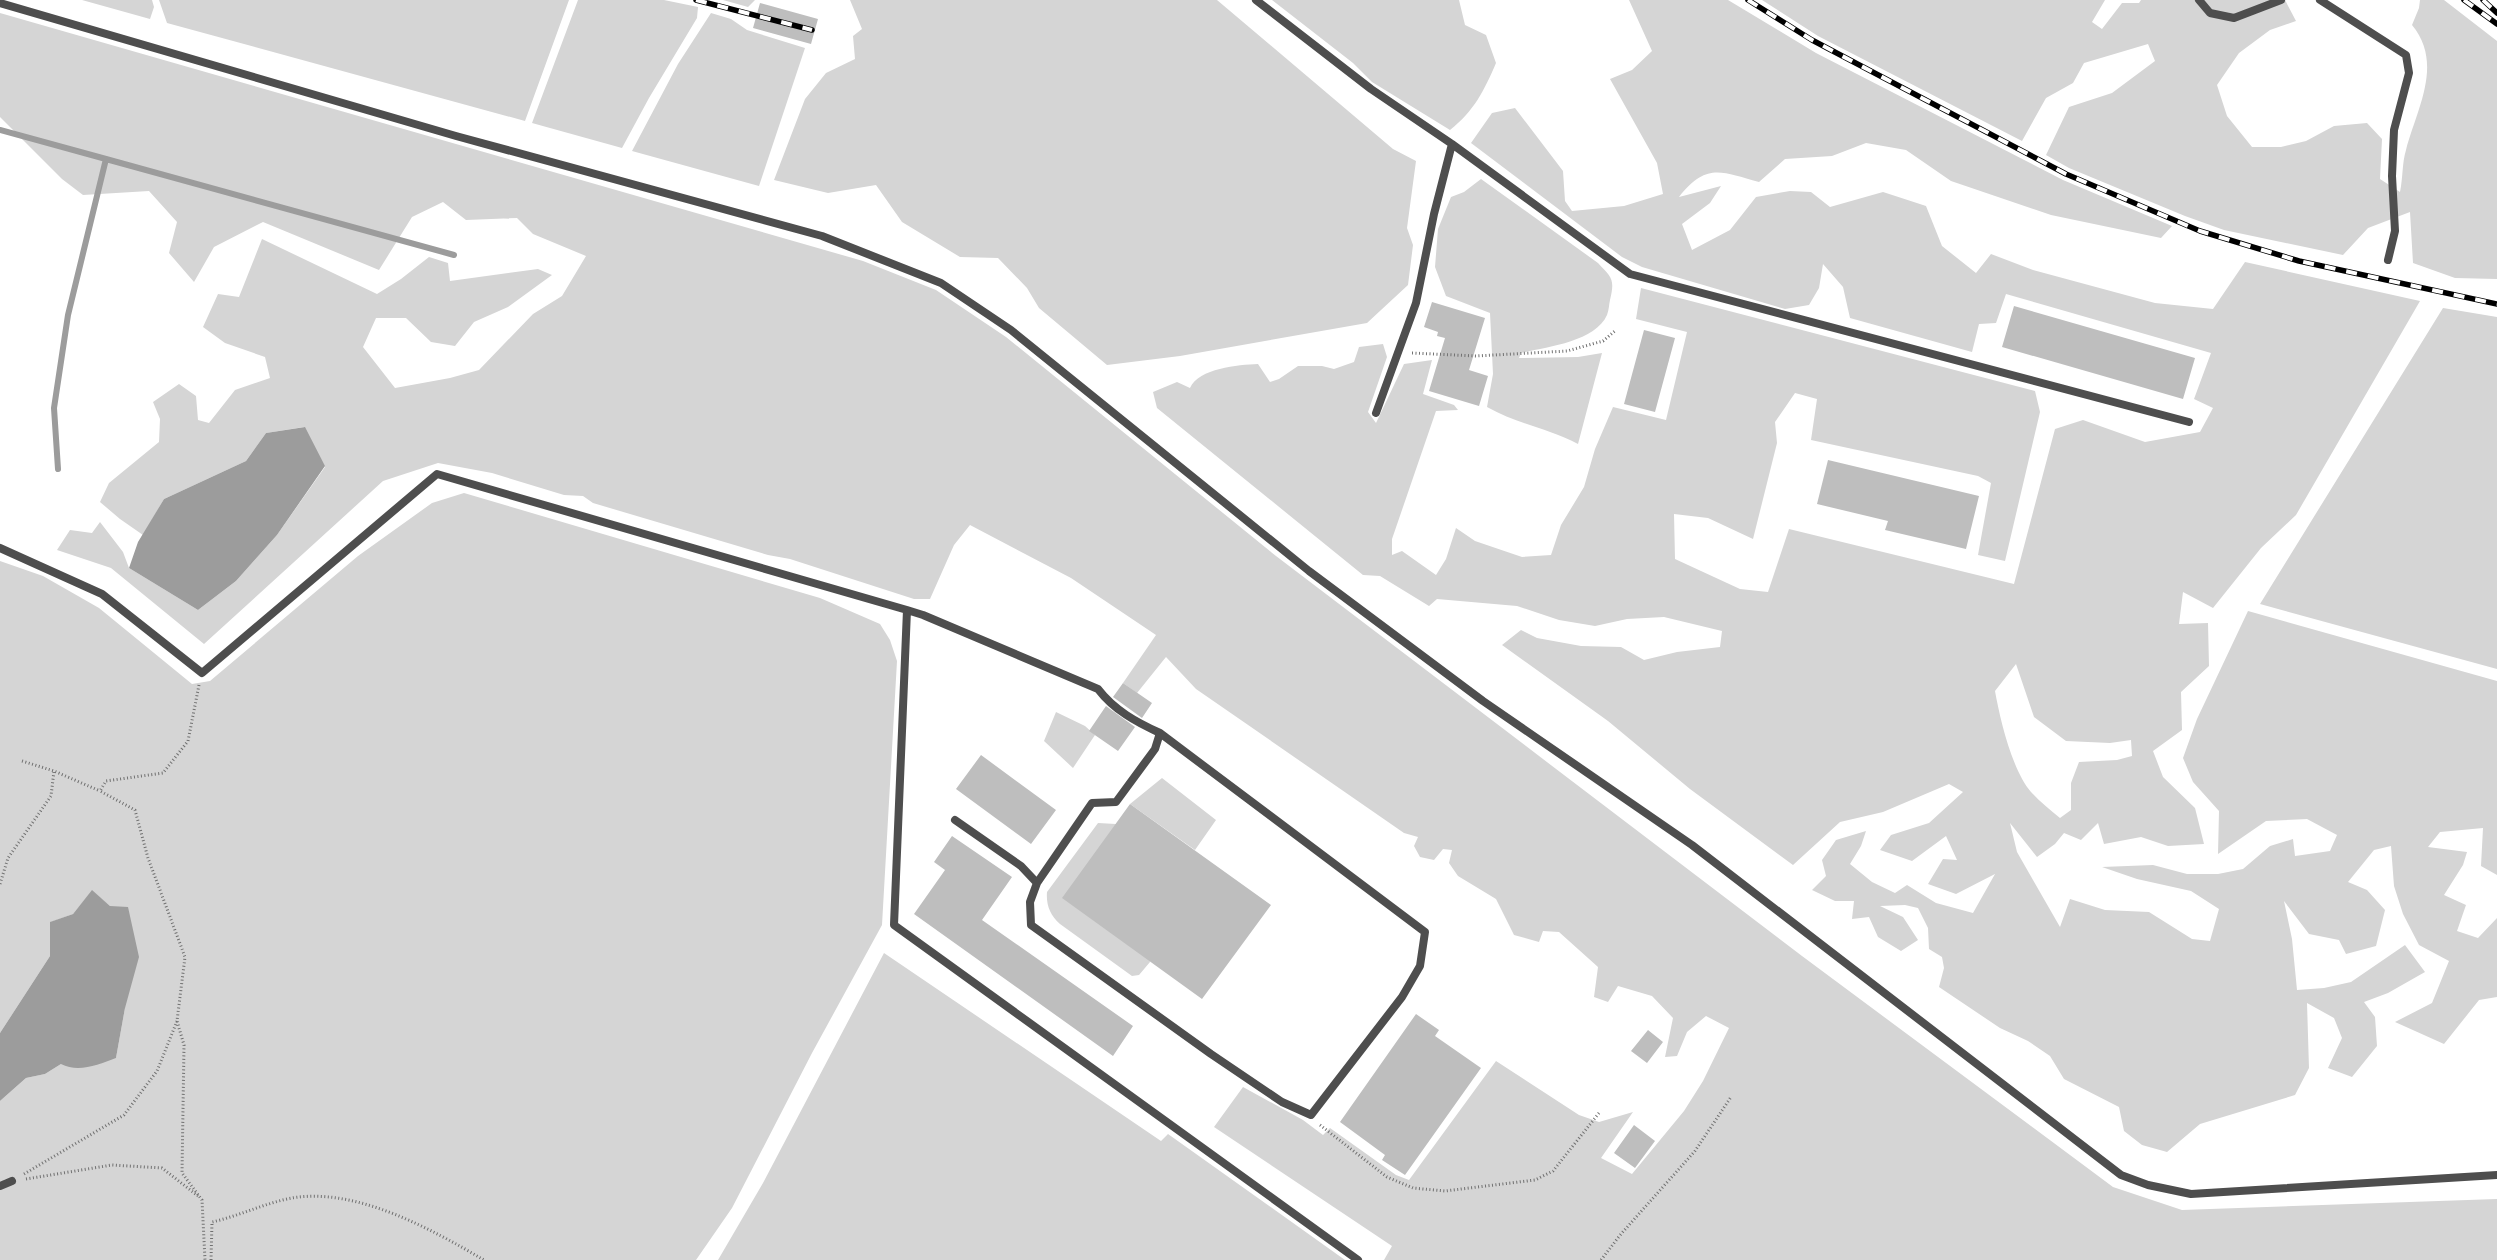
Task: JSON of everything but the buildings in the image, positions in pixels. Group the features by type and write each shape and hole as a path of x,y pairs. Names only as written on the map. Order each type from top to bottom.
{"lane":[{"path":"1256,0 1372,89 1452,144 1630,274 2189,422"},
{"path":"2200,0 2210,13 2234,18 2281,0"},
{"path":"2320,0 2406,55 2409,74 2394,130 2392,176 2395,231 2388,260"},
{"path":"0,3 466,138 822,236 941,283 1010,330 1309,571 1483,700 1692,845 2121,1175 2148,1185 2191,1194 2497,1175"},
{"path":"1376,413 1416,304 1434,214 1452,144"},
{"path":"0,548 102,594 202,673 437,474 923,615 1098,689 1109,703 1138,722 1160,733 1425,932 1420,966 1402,997 1311,1115 1282,1102 1031,925 1030,902 1037,882 1092,803 1116,802 1155,749 1160,733"},
{"path":"906,610 894,925 1358,1260"},
{"path":"955,820 1021,866 1037,882"},
{"path":"0,1186 12,1181"}],"path":[{"path":"1398,353 1476,356 1567,351 1603,341 1616,330"},
{"path":"100,792 106,781 162,773 188,741 202,673"},
{"path":"12,1181 124,1114 157,1071 177,1021 185,957 148,858 135,810 54,771 22,761"},
{"path":"0,884 8,858 50,796 54,771"},
{"path":"177,1021 184,1045 182,1173 202,1200 205,1260"},
{"path":"1601,1260 1621,1234 1695,1151 1731,1097"},
{"path":"1311,1115 1323,1128 1387,1177 1413,1188 1445,1191 1535,1180 1553,1171 1599,1113"},
{"path":"12,1181 112,1165 162,1168 202,1200"},
{"path":"211,1260 212,1222 292,1198 334,1196 374,1207 443,1236 484,1260"}],"shaded area":[{"path":"82,0 152,0 154,7 150,19"},
{"path":"159,0 569,0 525,121 167,23"},
{"path":"578,0 664,0 698,7 697,18 649,98 622,148 532,123"},
{"path":"723,0 755,0 748,7"},
{"path":"850,0 1217,0 1393,149 1416,161 1407,228 1413,245 1408,285 1367,323 1180,356 1107,365 1039,308 1027,288 998,258 960,257 902,222 876,185 828,193 774,180 805,99 826,73 855,59 853,36 862,29"},
{"path":"1272,0 1459,0 1465,25 1486,35 1496,63 1478,100 1450,130 1372,82 1353,63"},
{"path":"1629,0 1728,0 1816,53 2063,180 2172,226 2161,238 2051,215 1951,181 1906,150 1866,143 1832,156 1785,159 1759,182 1724,173 1707,174 1698,178 1679,197 1721,186 1710,203 1682,224 1692,250 1730,230 1756,197 1790,191 1811,192 1830,207 1883,192 1926,206 1942,246 1976,273 1991,254 2033,270 2155,303 2213,309 2245,262 2420,301 2296,515 2261,548 2213,608 2183,592 2179,624 2208,623 2209,666 2181,692 2182,730 2153,751 2163,777 2195,808 2204,844 2168,846 2141,837 2104,844 2098,823 2081,840 2064,833 2055,844 2037,857 2010,823 2017,852 2060,927 2070,899 2105,910 2149,912 2192,939 2210,941 2219,909 2191,891 2137,879 2102,867 2153,865 2187,874 2218,874 2243,869 2270,846 2293,839 2295,856 2330,851 2337,835 2307,819 2266,821 2218,854 2219,811 2193,782 2183,758 2197,719 2248,611 2497,681 2497,875 2481,866 2483,828 2440,832 2428,847 2467,852 2463,865 2444,895 2466,905 2457,931 2478,938 2497,918 2497,997 2479,1000 2444,1044 2395,1022 2432,1003 2449,961 2419,945 2403,914 2394,886 2391,846 2374,850 2348,882 2367,890 2385,910 2376,946 2346,954 2339,940 2309,934 2284,901 2292,939 2297,990 2324,988 2351,982 2405,945 2425,972 2388,993 2364,1002 2375,1017 2377,1046 2352,1077 2328,1068 2342,1038 2334,1018 2307,1003 2309,1068 2295,1095 2200,1124 2167,1152 2142,1145 2124,1131 2119,1107 2064,1079 2050,1056 2028,1041 2000,1028 1939,987 1944,968 1942,957 1929,949 1928,928 1918,908 1905,905 1880,906 1903,917 1918,940 1901,951 1878,937 1869,917 1852,919 1854,901 1835,901 1812,890 1826,876 1822,860 1836,840 1866,831 1861,846 1850,864 1872,882 1895,893 1907,885 1936,903 1973,913 1995,874 1956,894 1928,884 1943,859 1957,860 1946,836 1912,861 1880,850 1891,835 1929,823 1963,792 1949,784 1883,812 1840,822 1793,865 1690,789 1608,721 1502,645 1521,630 1537,638 1581,646 1621,647 1644,660 1677,652 1720,647 1722,631 1664,617 1627,619 1595,626 1559,620 1517,606 1437,599 1429,606 1380,576 1363,575 1157,408 1153,392 1177,382 1190,388 1202,376 1220,369 1258,364 1270,382 1279,379 1298,366 1322,366 1334,369 1354,362 1359,347 1383,344 1387,357 1368,412 1376,423 1404,364 1432,360 1423,394 1454,405 1458,410 1436,411 1392,539 1392,555 1402,551 1436,575 1446,559 1456,528 1475,541 1522,557 1551,555 1561,525 1584,487 1595,449 1613,407 1666,420 1687,332 1636,319 1641,288 2035,391 2040,412 2005,561 1978,555 1991,483 1978,476 1811,440 1817,399 1795,393 1775,422 1777,443 1753,539 1708,518 1674,514 1675,559 1740,589 1768,592 1789,529 2014,584 2055,429 2083,420 2145,442 2200,432 2213,408 2194,399 2211,353 2006,294 1996,323 1979,324 1972,352 1850,318 1843,287 1823,264 1819,288 1809,305 1785,309 1642,267 1622,257 1471,143 1492,113 1515,108 1563,171 1565,201 1572,211 1624,206 1663,194 1657,163 1610,79 1632,70 1652,51","holes":["2016,664 2034,717 2066,741 2110,743 2131,740 2132,756 2117,760 2079,762 2071,783 2071,810 2060,818 2038,799 2024,782 2013,758 2000,716 1995,691"]},
{"path":"1762,0 2105,0 2092,22 2102,29 2122,3 2139,3 2141,0 2285,0 2296,21 2270,30 2239,53 2217,85 2227,116 2252,147 2281,147 2306,141 2334,126 2367,123 2382,139 2380,179 2400,192 2405,155 2421,102 2427,71 2426,55 2421,40 2412,25 2420,0 2444,0 2497,41 2497,279 2455,278 2413,263 2410,212 2368,228 2343,255 2224,230 2069,168 2046,155 2069,107 2112,93 2155,61 2148,44 2084,63 2073,83 2046,98 2022,141 1818,36"},
{"path":"0,13 863,261 936,290 1006,337 1276,556 1802,956 2113,1187 2182,1210 2497,1199 2497,1260 1384,1260 1392,1246 1214,1127 1243,1087 1303,1120 1323,1135 1330,1128 1396,1175 1409,1180 1496,1061 1579,1115 1599,1122 1633,1112 1601,1158 1632,1174 1684,1111 1703,1081 1729,1028 1706,1016 1687,1032 1677,1056 1665,1057 1673,1018 1652,996 1618,986 1608,1002 1594,997 1598,967 1559,932 1543,931 1539,942 1514,935 1496,899 1458,876 1449,863 1452,850 1443,849 1434,860 1420,857 1414,846 1418,837 1404,833 1196,689 1166,657 1137,693 1123,683 1156,635 1071,578 970,525 954,545 930,599 914,599 790,559 768,555 593,503 583,496 564,495 492,473 438,463 383,481 204,644 111,568 57,550 70,530 92,533 100,522 123,552 129,568 198,610 236,581 277,535 325,467 304,427 266,433 246,461 164,499 143,535 100,502 109,483 159,442 160,419 153,402 179,384 196,396 198,420 209,423 235,390 270,378 265,357 225,343 203,327 218,294 239,297 262,239 377,294 401,279 429,257 448,263 450,281 538,269 552,275 508,307 474,322 455,346 431,342 406,318 376,318 363,347 395,388 450,378 479,370 533,314 562,296 586,256 533,234 517,218 466,220 443,202 412,217 379,270 263,222 214,247 194,282 169,253 177,222 149,191 83,195 62,179 0,117"},
{"path":"711,13 731,19 747,30 805,48 759,186 632,151 678,64"},
{"path":"1481,179 1598,263 1611,279 1612,287 1608,311 1601,324 1592,331 1569,342 1521,353 1519,358 1578,357 1602,353 1578,444 1510,418 1487,407 1493,374 1490,313 1446,296 1435,267 1438,229 1451,197 1464,192"},
{"path":"2443,308 2497,317 2497,669 2260,604"},
{"path":"305,427 325,466 277,535 236,581 198,610 129,568 138,542 164,499 246,461 266,433"},
{"path":"464,493 820,598 880,624 890,640 897,661 882,925 812,1053 732,1208 696,1260 0,1260 0,1101 26,1078 45,1074 61,1064 116,1058 125,1008 110,906 92,891 73,914 51,922 50,956 0,1033 0,561 43,576 99,608 192,684 210,681 358,556 432,503"},
{"path":"1056,712 1085,726 1095,735 1073,768 1044,741"},
{"path":"1162,778 1216,820 1195,850 1130,804"},
{"path":"1098,823 1116,824 1150,962 1139,975 1132,976 1060,924 1051,913 1048,905 1047,892"},
{"path":"92,890 110,906 128,907 139,957 125,1008 116,1058 81,1068 68,1067 61,1064 45,1074 26,1078 0,1101 0,1033 50,956 50,922 73,914"},
{"path":"884,953 1161,1141 1168,1134 1345,1260 718,1260 763,1183"}],"waterway":[{"path":"0,130 106,159 68,315 54,408 58,469"},
{"path":"106,159 454,255"}],"railway":[{"path":"696,0 812,30"},
{"path":"1748,0 1812,40 2066,174 2200,231 2299,261 2497,304"},
{"path":"2464,0 2497,24"},
{"path":"2483,0 2497,13"}]}
